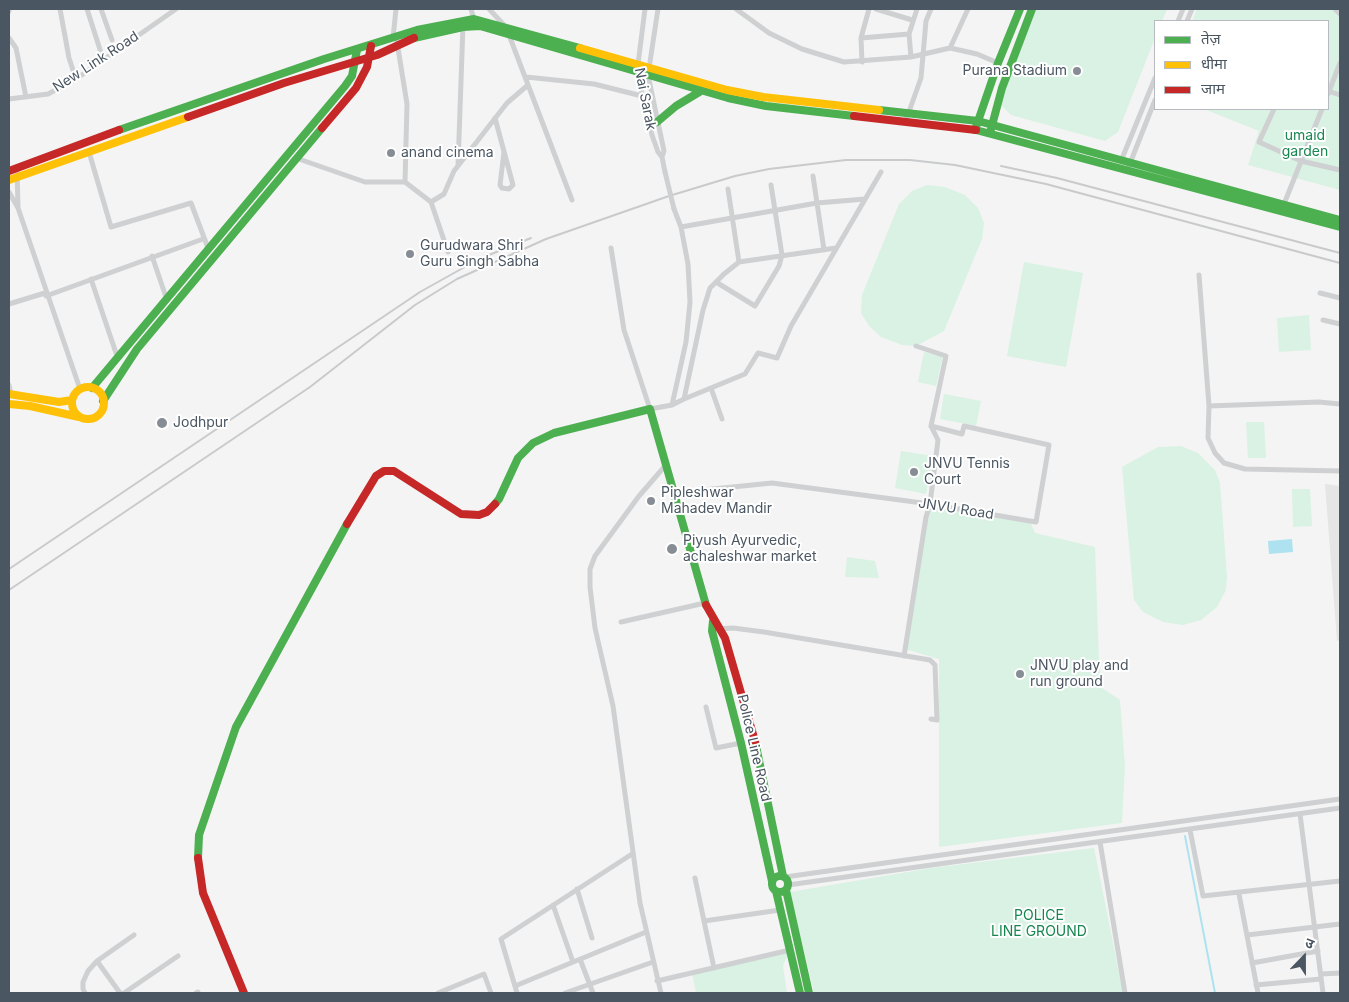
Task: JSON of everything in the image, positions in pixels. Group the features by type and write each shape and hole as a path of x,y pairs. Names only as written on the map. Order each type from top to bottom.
{"street":[{"path":"61,9 69,58 76,78"},
{"path":"87,9 103,59"},
{"path":"101,9 112,40"},
{"name":"New Link Road","path":"9,99 48,94 76,78 169,11 176,9"},
{"path":"396,9 396,40 407,104 404,182"},
{"path":"471,9 474,23"},
{"path":"489,9 508,31 572,200"},
{"name":"Nai Sarak","path":"645,9 638,72 642,96 655,144 662,157 674,209 681,228"},
{"name":"Nai Sarak","path":"658,9 648,75 664,151 662,157"},
{"path":"736,9 769,33 802,49 844,62 910,57 950,48 977,54 998,63"},
{"path":"862,62 861,38 869,9"},
{"path":"876,9 912,20"},
{"path":"910,57 909,34 916,9"},
{"path":"907,117 921,78 925,54 926,22 931,9"},
{"path":"950,48 968,9"},
{"path":"976,130 998,63 1020,9"},
{"path":"991,129 1002,88 1032,9"},
{"path":"1335,9 1340,14"},
{"path":"458,166 463,23"},
{"path":"9,180 14,172 108,134 324,59 463,23 474,23 638,63 727,90 763,97 907,117 976,130 991,129"},
{"path":"508,31 701,91 766,106 978,121 991,129 1340,227"},
{"path":"861,38 909,34"},
{"path":"9,38 14,44 26,97"},
{"path":"14,172 89,152 275,86 370,58 396,40"},
{"path":"9,404 30,406 81,417 90,418 98,414 103,401 137,349 356,88 363,77 370,58 371,46"},
{"path":"92,388 345,86 352,76 357,50"},
{"path":"1329,90 1340,63"},
{"path":"526,77 594,84 642,96"},
{"path":"1124,166 1154,81"},
{"path":"431,202 444,194 458,166 507,103 528,85"},
{"path":"657,122 676,106 701,91"},
{"path":"1124,166 1154,102"},
{"path":"1274,110 1259,142 1301,161 1340,170"},
{"path":"1284,204 1322,110"},
{"path":"496,118 513,185 509,189 500,186 504,152"},
{"path":"89,152 111,227 191,203 208,248"},
{"path":"288,156 365,182 404,182 431,202 448,252"},
{"path":"1124,166 1284,204 1340,220"},
{"path":"14,172 18,208"},
{"path":"244,993 203,893 197,855 199,835 236,727 335,544 376,476 384,471 394,471 462,514 479,515 487,512 499,500 518,458 533,443 554,433 672,405 745,374 758,353 777,358 791,326 881,172"},
{"path":"813,176 824,250"},
{"path":"716,282 755,306 779,266 782,256 771,185"},
{"path":"728,189 738,262"},
{"path":"9,192 18,208 80,389"},
{"path":"672,405 686,342 690,302 688,264 681,228 732,217 817,203 866,199"},
{"path":"9,304 91,279 203,239"},
{"path":"611,248 624,330 650,409 672,493 705,603 713,621 721,628"},
{"path":"684,399 702,310 710,288 716,282 738,262 836,248"},
{"path":"152,256 167,300"},
{"path":"1199,275 1209,406 1208,438 1215,454 1224,463 1245,469 1340,471"},
{"path":"91,279 118,359"},
{"path":"1320,293 1340,298"},
{"path":"1323,320 1340,324"},
{"path":"904,656 926,517 930,504 938,440 931,426 946,356 916,346"},
{"path":"9,385 10,394 59,402 72,400 80,389 92,388 101,395 103,401"},
{"path":"711,388 722,419"},
{"path":"72,400 74,410 81,417"},
{"path":"1209,406 1319,402 1340,404"},
{"name":"JNVU Road","path":"672,493 772,483 930,504 1036,522 1049,445 964,426 962,434 931,426"},
{"path":"661,993 646,932 632,854 613,706 595,628 590,569 595,556 633,503 665,466"},
{"path":"621,622 705,603"},
{"name":"Police Line Road","path":"713,621 712,630 741,743 772,881 800,993"},
{"path":"712,630 721,628 764,632 930,660 935,665 937,720 931,719"},
{"name":"Police Line Road","path":"721,628 754,741 809,993"},
{"path":"706,706 716,748 741,743"},
{"path":"776,891 786,882 1340,799"},
{"path":"772,881 778,876 786,882 1190,830 1340,808"},
{"path":"1300,814 1323,993"},
{"path":"1190,830 1203,896 1240,894 1340,881"},
{"path":"1100,842 1125,993"},
{"path":"517,993 501,939 632,854"},
{"path":"695,878 714,968"},
{"path":"577,889 592,938"},
{"path":"1240,894 1258,993"},
{"path":"553,905 573,962"},
{"path":"704,921 780,910"},
{"path":"1246,935 1315,925 1340,924"},
{"path":"515,986 646,932"},
{"path":"85,993 83,982 88,971 97,960 134,935"},
{"path":"657,981 790,950"},
{"path":"1252,963 1318,952"},
{"path":"97,960 122,993 178,956"},
{"path":"580,959 592,993"},
{"path":"565,993 653,962"},
{"path":"1256,985 1340,973"},
{"path":"438,993 484,974 491,993"}],"shaded area":[{"path":"1325,484 1340,486 1340,640 1337,641"}],"green space":[{"name":"Purana Stadium","path":"1036,9 1167,9 1162,20 1154,20 1154,41 1118,132 1105,141 1011,115 999,103"},
{"name":"umaid garden","path":"1197,9 1340,9 1340,190 1248,165 1259,131 1206,110 1329,110 1329,20 1192,20"},
{"path":"927,185 945,187 965,195 978,208 984,223 982,239 944,331 916,346 902,345 881,337 869,326 861,313 862,295 899,204 912,191"},
{"path":"1024,262 1083,273 1066,367 1007,356"},
{"path":"1309,315 1311,350 1279,352 1277,318"},
{"path":"924,352 943,356 936,386 918,382"},
{"path":"944,394 981,401 976,426 940,419"},
{"path":"1246,422 1264,422 1266,458 1248,458"},
{"path":"1181,446 1198,453 1215,470 1220,483 1227,576 1226,590 1217,607 1201,620 1183,625 1163,622 1143,612 1134,600 1122,467 1158,447"},
{"name":"JNVU Tennis Court","path":"901,451 933,456 926,494 895,488"},
{"path":"1292,489 1310,489 1312,526 1293,527"},
{"name":"JNVU play and run ground","path":"930,504 1030,521 1035,533 1095,547 1099,661 1102,688 1120,700 1125,766 1122,823 939,847 939,659 905,649"},
{"path":"847,557 875,561 879,578 845,577"},
{"name":"POLICE LINE GROUND","path":"1094,848 1123,993 814,993 790,892 931,868"},
{"path":"789,951 783,966 787,993 696,993 692,973"}],"water":[{"path":"1292,539 1293,552 1269,554 1268,541"}],"waterway":[{"path":"1185,836 1215,993"}],"railway":[{"path":"9,590 310,387 415,305 457,279 546,239 669,196 735,176 769,169 846,160 910,160 955,165 1046,184 1340,263"},
{"path":"1001,166 1057,178 1340,253"},
{"path":"9,569 420,292 479,259 531,238"}],"traffic: fast":[{"path":"975,130 998,63 1020,9"},
{"path":"990,133 1002,88 1032,9"},
{"path":"119,130 324,59 417,30 474,19 580,48"},
{"path":"414,38 463,27 480,26 728,98 766,106 854,116"},
{"path":"92,388 345,86 352,76 357,50"},
{"path":"657,122 676,106 701,91"},
{"path":"879,110 978,121 1340,220"},
{"path":"103,401 137,349 322,128"},
{"path":"976,130 1340,227"},
{"path":"495,504 518,458 533,443 554,433 650,409 706,605"},
{"path":"198,858 199,835 236,727 347,524"},
{"path":"713,621 712,631 741,743 772,881"},
{"path":"755,741 783,876"},
{"path":"777,876 783,876 788,881 788,884 786,890 777,892 772,887 772,881 777,876"},
{"path":"786,890 809,993"},
{"path":"776,891 800,993"}],"traffic: slow":[{"path":"580,48 727,90 763,97 879,110"},
{"path":"9,180 188,117"},
{"path":"88,387 99,392 104,403 99,414 88,419 77,414 72,403 77,392 88,387"},
{"path":"9,394 59,402 72,400"},
{"path":"9,404 30,406 79,417"}],"traffic: jam":[{"path":"188,117 284,83 377,55 414,38"},
{"path":"322,128 356,88 367,67 371,46"},
{"path":"854,116 976,130"},
{"path":"9,171 119,130"},
{"path":"347,524 376,476 384,471 394,471 461,514 479,515 487,512 495,504"},
{"path":"706,605 725,638 755,741"},
{"path":"198,858 203,893 244,993"}],"place":[{"name":"Purana Stadium","path":"1077,71"},
{"name":"anand cinema","path":"391,153"},
{"name":"Gurudwara Shri Guru Singh Sabha","path":"410,254"},
{"name":"Jodhpur","path":"162,423"},
{"name":"JNVU Tennis Court","path":"914,472"},
{"name":"Pipleshwar Mahadev Mandir","path":"651,501"},
{"name":"Piyush Ayurvedic, achaleshwar market","path":"672,549"},
{"name":"JNVU play and run ground","path":"1020,674"}]}
